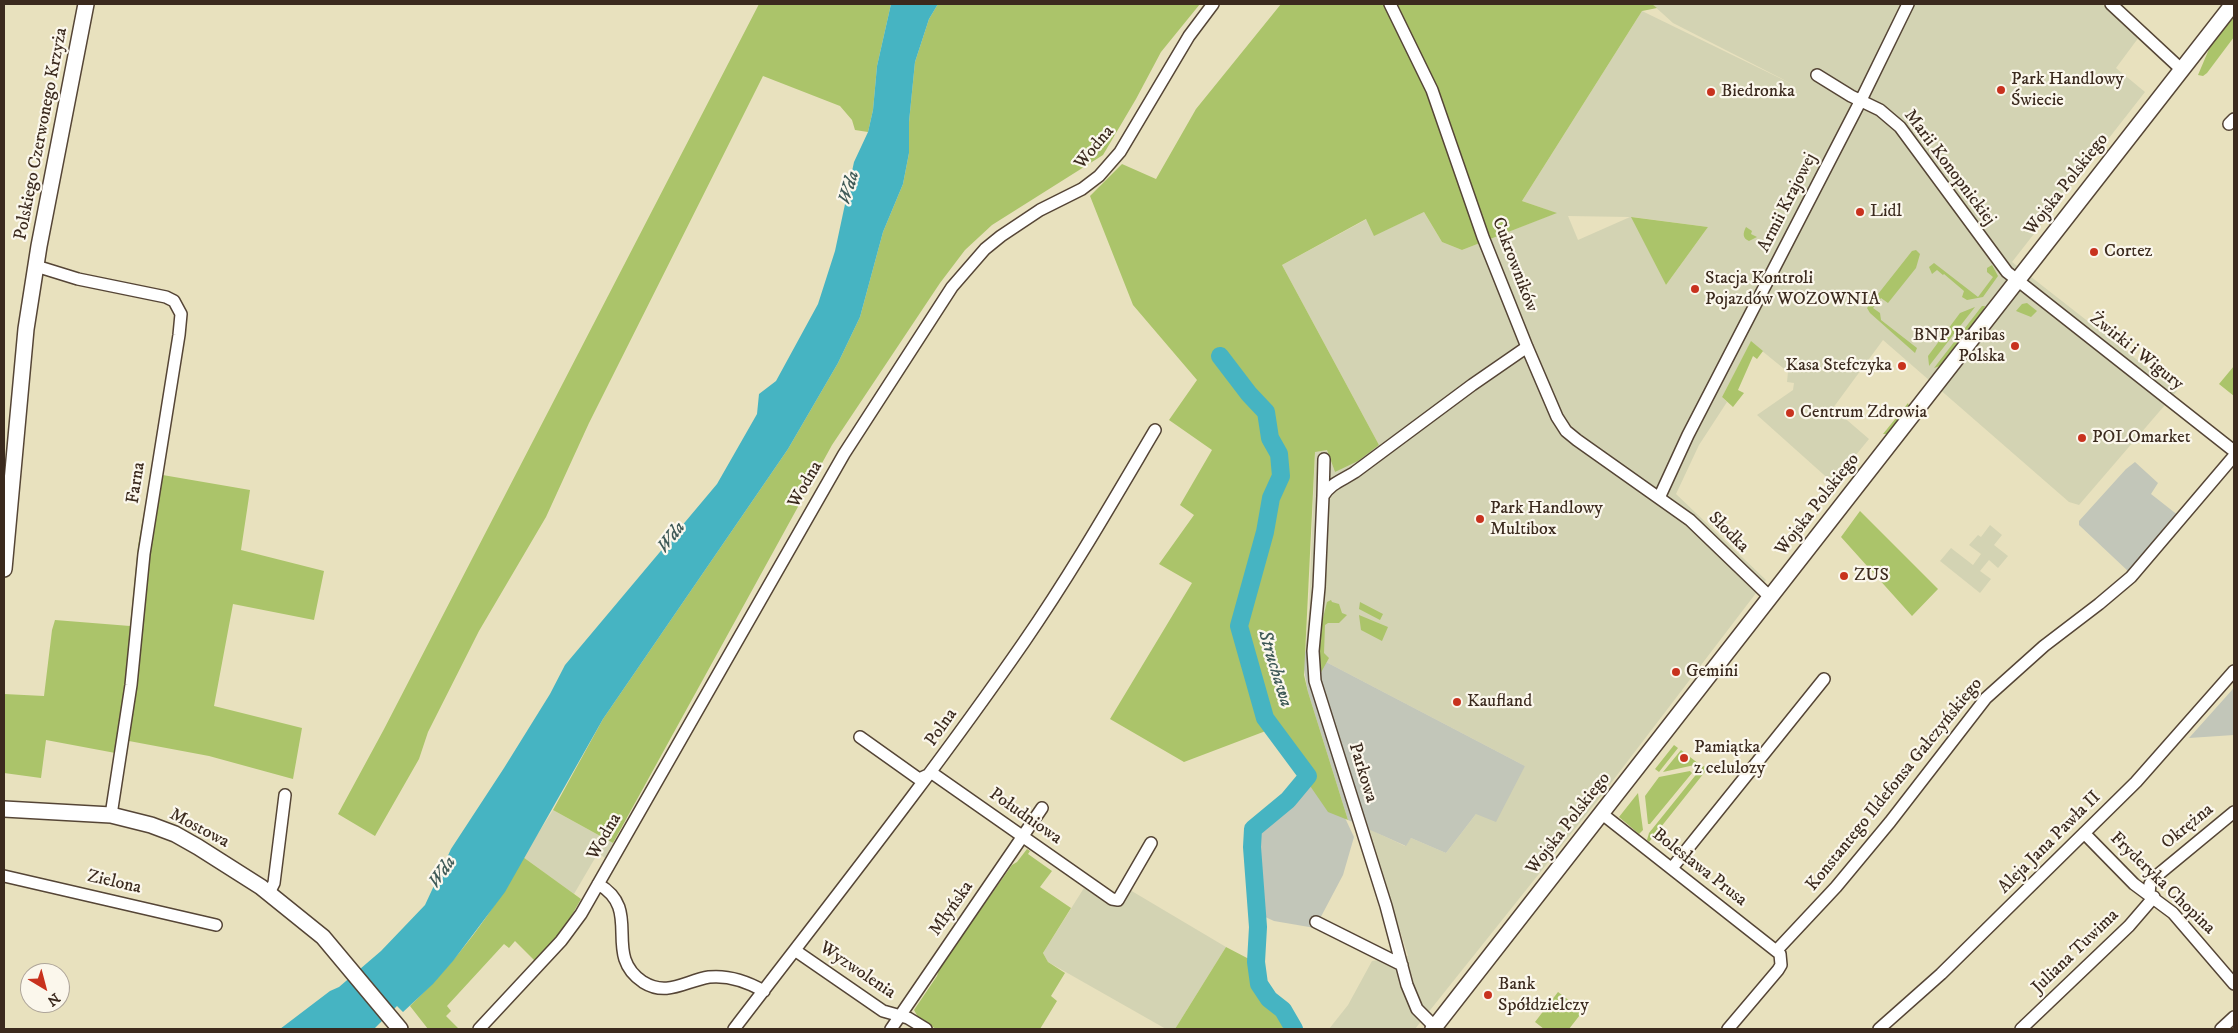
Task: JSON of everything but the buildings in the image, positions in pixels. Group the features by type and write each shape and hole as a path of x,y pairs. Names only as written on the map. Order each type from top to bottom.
{"street":[{"name":"Polskiego Czerwonego Krzyża","path":"4,569 8,491 26,329 36,266 86,4"},
{"name":"Wodna","path":"479,1029 561,941 581,914 844,454 952,287 985,249 1001,236 1040,210 1082,190 1112,162 1120,152 1189,36 1213,4"},
{"name":"Cukrowników","path":"1390,4 1432,90 1484,237 1557,417 1566,431 1659,498"},
{"name":"Armii Krajowej","path":"1659,498 1688,435 1861,100 1908,4"},
{"path":"2111,4 2182,70"},
{"name":"Wojska Polskiego","path":"1434,1028 2233,4"},
{"name":"Marii Konopnickiej","path":"1817,75 1880,110 1900,128 2007,272 2016,280"},
{"name":"Farna","path":"36,266 78,279 158,294 174,301 180,314 179,335 144,554 131,685 111,815"},
{"name":"Żwirki i Wigury","path":"2016,280 2234,451"},
{"path":"1323,496 1327,489 1335,483 1355,472 1478,380 1527,347"},
{"name":"Polna","path":"734,1029 932,773 1039,619 1155,430"},
{"name":"Konstantego Ildefonsa Gałczyńskiego","path":"1777,950 1836,887 1890,822 1986,698 2037,651 2131,577 2234,456"},
{"name":"Parkowa","path":"1324,459 1319,587 1313,651 1315,681 1415,1005 1434,1028"},
{"name":"Słodka","path":"1659,498 1690,520 1770,597"},
{"name":"Aleja Jana Pawła II","path":"1880,1029 1947,968 2136,782 2234,671"},
{"path":"1672,868 1824,679"},
{"path":"860,737 919,780 932,773"},
{"name":"Południowa","path":"932,773 1112,899 1118,900 1151,844"},
{"path":"269,893 275,874 285,795"},
{"name":"Młyńska","path":"891,1029 1042,808"},
{"name":"Mostowa","path":"4,809 111,815 151,825 175,834 269,893 323,937 400,1029"},
{"name":"Okrężna","path":"2151,896 2150,884 2154,878 2234,812"},
{"name":"Bolesława Prusa","path":"1601,813 1777,950"},
{"name":"Fryderyka Chopina","path":"2084,833 2134,884 2151,896 2190,931 2234,984"},
{"name":"Zielona","path":"4,876 216,925"},
{"path":"598,884 612,893 619,904 624,956 636,977 646,984 658,988 673,988 709,977 729,978 764,991"},
{"name":"Juliana Tuwima","path":"2021,1029 2129,926 2151,896"},
{"path":"1316,922 1402,965"},
{"path":"1728,1029 1778,970 1781,960 1777,950"},
{"name":"Wyzwolenia","path":"796,951 883,1011 908,1018 926,1029"},
{"path":"2221,1029 2234,1016"}],"shaded area":[{"path":"1652,4 2102,4 2139,37 2116,68 2145,92 2012,262 2177,391 2079,505 2069,502 1883,340 1833,408 1869,439 1833,483 1757,415 1793,390 1794,383 1787,382 1788,372 1751,342 1722,397 1727,402 1699,445 1676,494 1766,580 1598,800 1415,1029 1329,1029 1348,1005 1372,961 1408,956 1367,828 1405,846 1411,838 1446,853 1476,814 1525,766 1305,651 1309,610 1315,451 1327,450 1335,472 1379,445 1282,265 1367,219 1375,235 1424,212 1442,242 1462,250 1556,213 1522,201 1642,11 1796,86 1673,23","holes":["1568,216 1629,217 1630,217 1578,240","1632,217 1708,227 1666,285"]},
{"path":"2135,462 2158,483 2151,494 2179,516 2129,572 2079,525 2079,521 2126,469"},
{"path":"1990,525 2002,535 1994,545 2008,556 1998,568 1989,560 1980,571 1991,579 1980,593 1940,561 1951,548 1973,565 1981,554 1969,545 1978,535 1981,537"},
{"path":"1305,651 1525,766 1496,822 1476,814 1446,853 1411,838 1406,846 1348,820 1308,692 1303,664"},
{"path":"2234,687 2234,735 2189,738 2232,690"},
{"path":"1313,779 1338,803 1354,837 1343,875 1315,928 1274,921 1263,916 1257,878 1256,829"},
{"path":"553,810 613,843 605,858 598,853 574,894 523,857"},
{"path":"1084,888 1120,906 1130,890 1226,947 1175,1029 1166,1029 1048,962 1043,953"}],"green space":[{"path":"759,4 891,4 877,66 873,110 868,132 855,130 852,120 840,106 763,76 589,423 546,517 479,631 428,732 419,759 375,836 338,814 383,731"},
{"path":"938,4 1200,4 1161,52 1103,155 992,225 965,250 940,283 832,445 613,843 553,810 603,719 788,449 838,363 860,317 883,232 903,184 909,153 909,122 915,62 929,19"},
{"path":"1281,4 1652,4 1657,8 1642,11 1522,201 1557,213 1462,250 1442,242 1424,212 1374,236 1366,219 1282,265 1379,445 1358,461 1335,472 1327,450 1315,452 1304,675 1348,820 1328,812 1271,729 1184,762 1110,719 1192,583 1159,564 1194,515 1180,505 1212,450 1169,420 1197,380 1133,305 1090,196 1122,164 1156,179 1196,109"},
{"path":"2234,13 2234,37 2207,73 2203,76 2198,75 2212,42"},
{"path":"1631,217 1708,227 1666,285"},
{"path":"1746,227 1752,231 1751,234 1757,237 1749,241 1745,238"},
{"path":"1916,250 1920,254 1916,268 1888,303 1881,298 1873,308 1880,313 1881,320 1917,348 1915,353 1870,313 1867,308 1912,251"},
{"path":"1934,263 1978,297 1993,277 1987,272 1987,268 1992,265 1998,276 1983,297 1967,300 1962,297 1964,291 1944,274 1937,270 1932,274 1929,267"},
{"path":"2027,303 2037,311 2031,317 2016,311 2022,304"},
{"path":"1982,306 1985,306 1984,309 1940,366 1934,368"},
{"path":"1975,307 1929,366 1928,356 1960,313"},
{"path":"1751,341 1763,351 1757,359 1753,356 1738,390 1744,393 1733,407 1722,397"},
{"path":"2234,366 2234,396 2219,384"},
{"path":"1908,403 1909,406 1888,434 1883,434"},
{"path":"151,473 250,490 241,550 324,571 314,620 233,604 214,706 302,728 293,779 209,756 129,741 126,755 46,740 41,778 4,773 4,694 44,696 52,630 55,620 130,626 138,546"},
{"path":"1860,511 1938,589 1912,616 1841,537"},
{"path":"1331,600 1339,604 1342,613 1347,615 1339,623 1328,623 1325,625 1324,653 1329,658 1319,676 1317,665 1320,620 1323,618 1327,602"},
{"path":"1360,602 1383,614 1380,620 1359,609"},
{"path":"1359,615 1388,627 1382,641 1361,630"},
{"path":"1674,745 1678,748 1659,772 1655,769"},
{"path":"1681,750 1699,764 1663,772"},
{"path":"1703,766 1708,768 1649,842 1647,840 1649,833"},
{"path":"1690,771 1692,773 1650,824 1648,824 1645,796 1659,777"},
{"path":"1638,793 1643,830 1639,834 1619,817"},
{"path":"1027,849 1030,851 1028,854 1052,871 1040,887 1071,908 1043,953 1048,962 1065,973 1051,996 1057,1001 1040,1029 936,1029 918,1017 914,1010 937,976 940,967 1012,865 1017,862"},
{"path":"523,857 581,899 561,934 535,961 515,941 509,948 504,944 447,1006 451,1011 446,1016 459,1029 428,1029 410,1006 443,972 472,936 512,877"},
{"path":"1226,947 1249,959 1256,987 1287,1029 1175,1029"},
{"path":"1558,992 1583,1011 1569,1029 1544,1029 1535,1022"}],"water":[{"name":"Wda","path":"891,4 938,4 929,19 915,62 909,122 909,153 903,184 883,232 860,317 838,363 788,449 603,719 505,892 453,961 433,984 403,1012 397,1006 374,1029 280,1029 330,991 339,987 381,951 425,905 451,849 550,694 565,665 717,484 757,414 759,394 776,381 818,304 835,251 854,162 868,132 873,110 877,66"}],"waterway":[{"name":"Struchawa","path":"1220,356 1249,394 1266,412 1270,438 1279,454 1281,476 1271,498 1265,532 1239,626 1265,718 1308,776 1288,800 1253,829 1252,847 1258,927 1256,962 1259,984 1269,999 1283,1010 1294,1029"}],"place":[{"name":"Park Handlowy Świecie","path":"2001,90"},
{"name":"Biedronka","path":"1711,92"},
{"name":"Lidl","path":"1860,212"},
{"name":"Cortez","path":"2094,252"},
{"name":"Stacja Kontroli Pojazdów WOZOWNIA","path":"1695,289"},
{"name":"BNP Paribas Polska","path":"2015,346"},
{"name":"Kasa Stefczyka","path":"1902,366"},
{"name":"Centrum Zdrowia","path":"1790,413"},
{"name":"POLOmarket","path":"2082,438"},
{"name":"Park Handlowy Multibox","path":"1480,519"},
{"name":"ZUS","path":"1844,576"},
{"name":"Gemini","path":"1676,672"},
{"name":"Kaufland","path":"1457,702"},
{"name":"Pamiątka z celulozy","path":"1684,758"},
{"name":"Bank Spółdzielczy","path":"1488,995"}]}
